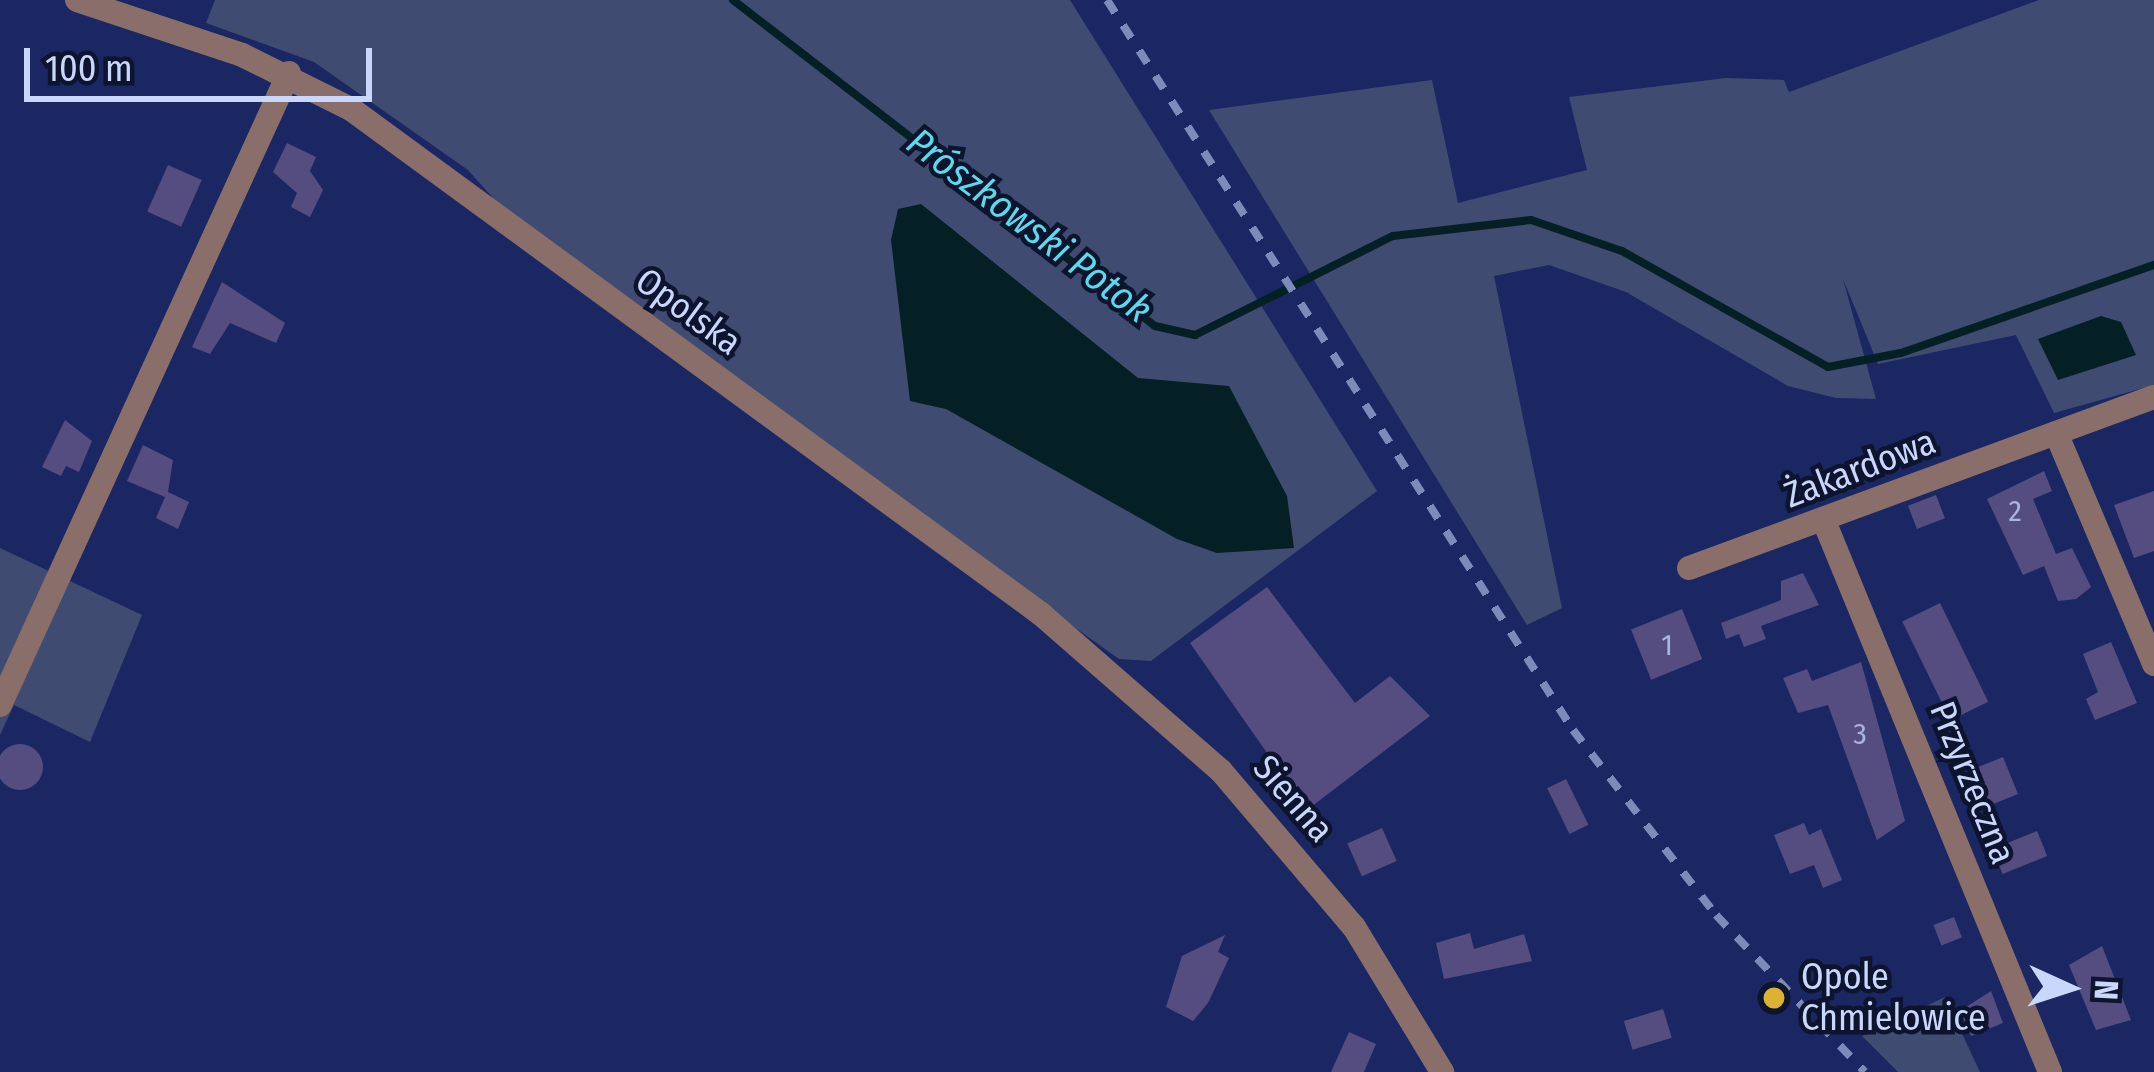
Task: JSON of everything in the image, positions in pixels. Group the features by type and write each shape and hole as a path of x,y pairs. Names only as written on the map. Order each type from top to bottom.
{"street":[{"name":"Opolska","path":"77,0 289,74 1041,614"},
{"path":"0,705 289,74"},
{"name":"Żakardowa","path":"1689,568 2154,397"},
{"path":"2056,433 2154,664"},
{"name":"Przyrzeczna","path":"1824,521 2050,1072"},
{"name":"Sienna","path":"1041,614 1221,771 1354,927 1442,1072"}],"shaded area":[{"path":"215,0 1070,0 1377,491 1151,661 1119,659 531,241 468,170 314,62 206,23"},
{"path":"2039,0 2154,0 2154,385 2054,413 2016,335 1878,364 1843,279 1876,399 1836,398 1788,386 1626,292 1549,265 1494,276 1562,608 1527,625 1209,110 1432,80 1458,203 1587,170 1569,97 1726,78 1784,80 1789,92"},
{"path":"921,204 1138,378 1229,386 1287,496 1294,548 1217,553 1177,539 946,409 910,401 891,240 898,209"},
{"path":"2101,316 2121,322 2136,355 2058,380 2038,339"},
{"path":"0,548 142,615 90,742 14,705 0,735"},
{"path":"1945,997 1980,1072 1898,1072 1862,1036"}],"building":[{"path":"287,143 316,157 310,171 323,190 310,217 291,207 297,193 273,172"},
{"path":"168,165 202,180 181,227 147,212"},
{"path":"222,282 285,323 276,343 230,323 210,354 192,347"},
{"path":"65,420 92,441 79,472 66,466 61,476 42,467"},
{"path":"143,445 173,460 168,492 189,502 178,529 156,518 165,497 127,481"},
{"path":"2044,471 2052,491 2033,499 2056,554 2072,548 2091,587 2076,599 2058,601 2044,566 2023,575 1987,499"},
{"path":"2154,491 2154,551 2134,558 2114,505"},
{"path":"1936,495 1945,518 1917,529 1908,506"},
{"path":"1803,573 1819,605 1761,626 1766,639 1744,647 1739,634 1726,639 1721,623 1781,600 1781,581"},
{"path":"1267,587 1355,703 1390,676 1430,716 1307,810 1190,643"},
{"path":"1940,603 1988,702 1950,720 1902,621"},
{"path":"1682,609 1702,659 1651,680 1631,630"},
{"path":"2111,642 2137,703 2095,720 2086,699 2098,692 2083,654"},
{"path":"1861,662 1905,821 1877,840 1828,705 1798,713 1783,678 1807,669 1812,681"},
{"path":"20,744 36,751 43,767 36,783 20,790 4,783 -3,767 4,751"},
{"path":"2003,757 2018,794 1978,810 1963,773"},
{"path":"1566,779 1588,825 1569,834 1547,788"},
{"path":"1804,823 1809,835 1821,829 1842,880 1823,888 1814,865 1790,874 1774,835"},
{"path":"1382,828 1397,861 1362,876 1347,843"},
{"path":"2037,831 2047,856 2003,874 1992,849"},
{"path":"1954,917 1962,938 1941,945 1933,925"},
{"path":"1470,933 1474,949 1524,934 1532,961 1444,979 1436,943"},
{"path":"1225,935 1218,952 1229,958 1208,1003 1193,1021 1166,1007 1182,956"},
{"path":"2102,946 2131,1020 2096,1030 2069,965"},
{"path":"1991,991 2003,1023 1971,1036 1960,1011"},
{"path":"1663,1009 1672,1038 1633,1050 1624,1021"},
{"path":"1349,1032 1376,1044 1364,1072 1331,1072"}],"waterway":[{"name":"Prószkowski Potok","path":"733,0 1155,326 1195,335 1393,236 1531,220 1622,251 1828,367 1901,353 2154,265"}],"railway":[{"path":"1107,0 1573,730 1716,915 1865,1072"}],"place":[{"name":"Opole Chmielowice","path":"1774,998"}]}
